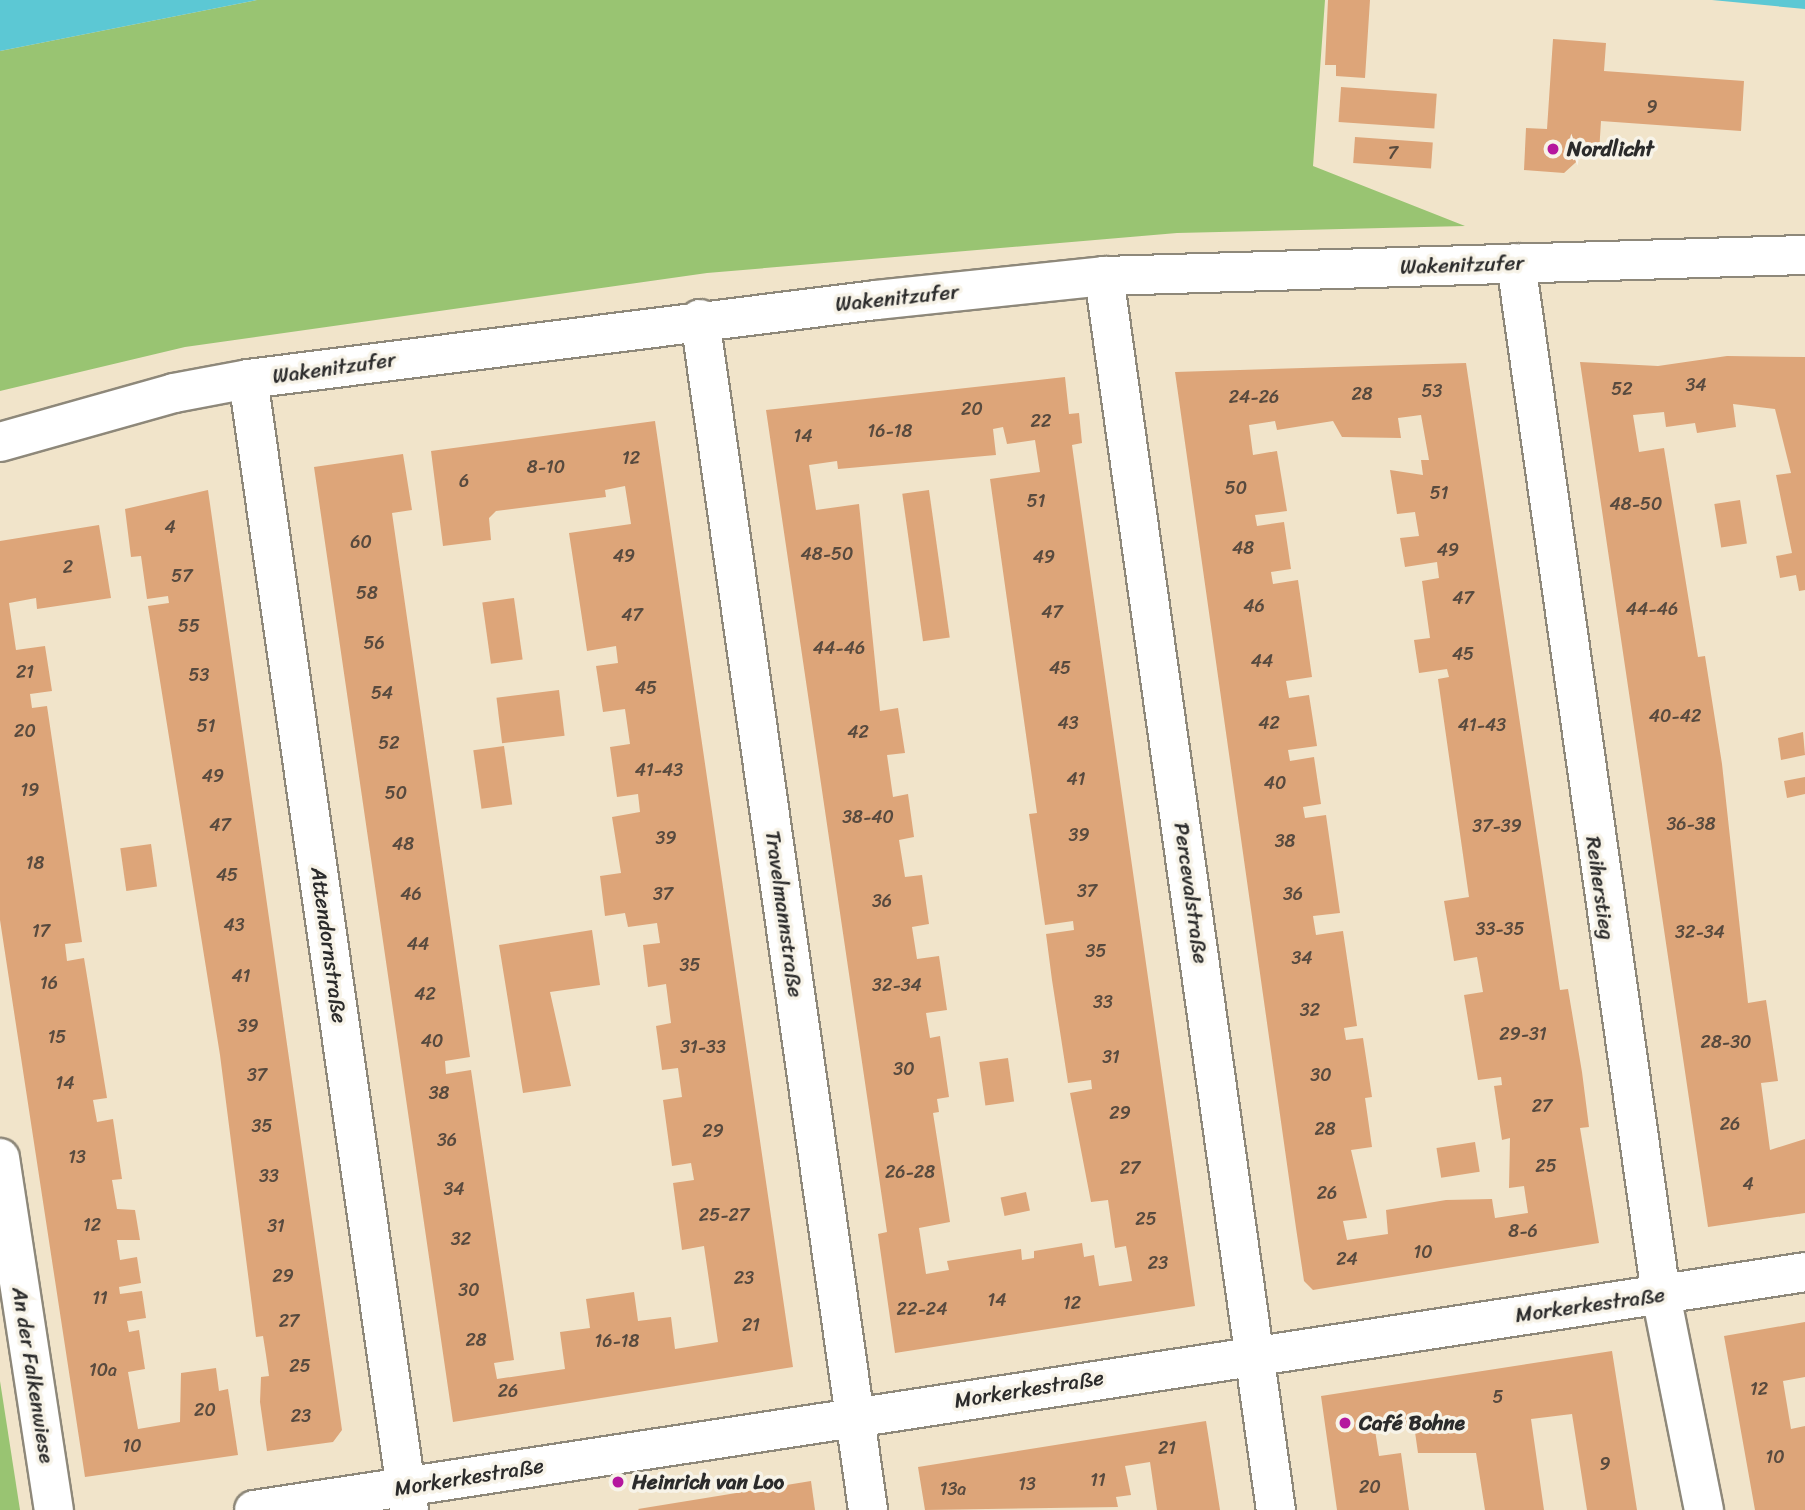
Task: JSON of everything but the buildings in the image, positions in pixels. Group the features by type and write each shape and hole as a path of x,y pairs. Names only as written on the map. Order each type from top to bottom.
{"street":[{"name":"Wakenitzufer","path":"0,442 174,393 248,379 700,319 1104,276 1805,255"},
{"name":"Reiherstieg","path":"1516,263 1661,1295 1704,1510"},
{"name":"Percevalstraße","path":"1104,276 1276,1510"},
{"name":"Travelmannstraße","path":"700,319 868,1510"},
{"name":"Attendornstraße","path":"248,379 408,1499"},
{"name":"An der Falkenwiese","path":"0,1158 54,1510"},
{"name":"Morkerkestraße","path":"254,1510 408,1499 855,1418 1255,1352 1805,1272"}],"green space":[{"path":"257,0 1325,0 1313,166 1465,226 1177,233 707,273 185,347 0,391 0,51"},
{"path":"0,1381 20,1510 0,1510"}],"water":[{"path":"0,0 257,0 0,51"},
{"path":"1712,0 1805,0 1805,9"}],"place":[{"name":"Nordlicht","path":"1553,149"},
{"name":"Café Bohne","path":"1345,1423"},
{"name":"Heinrich van Loo","path":"618,1482"}]}
